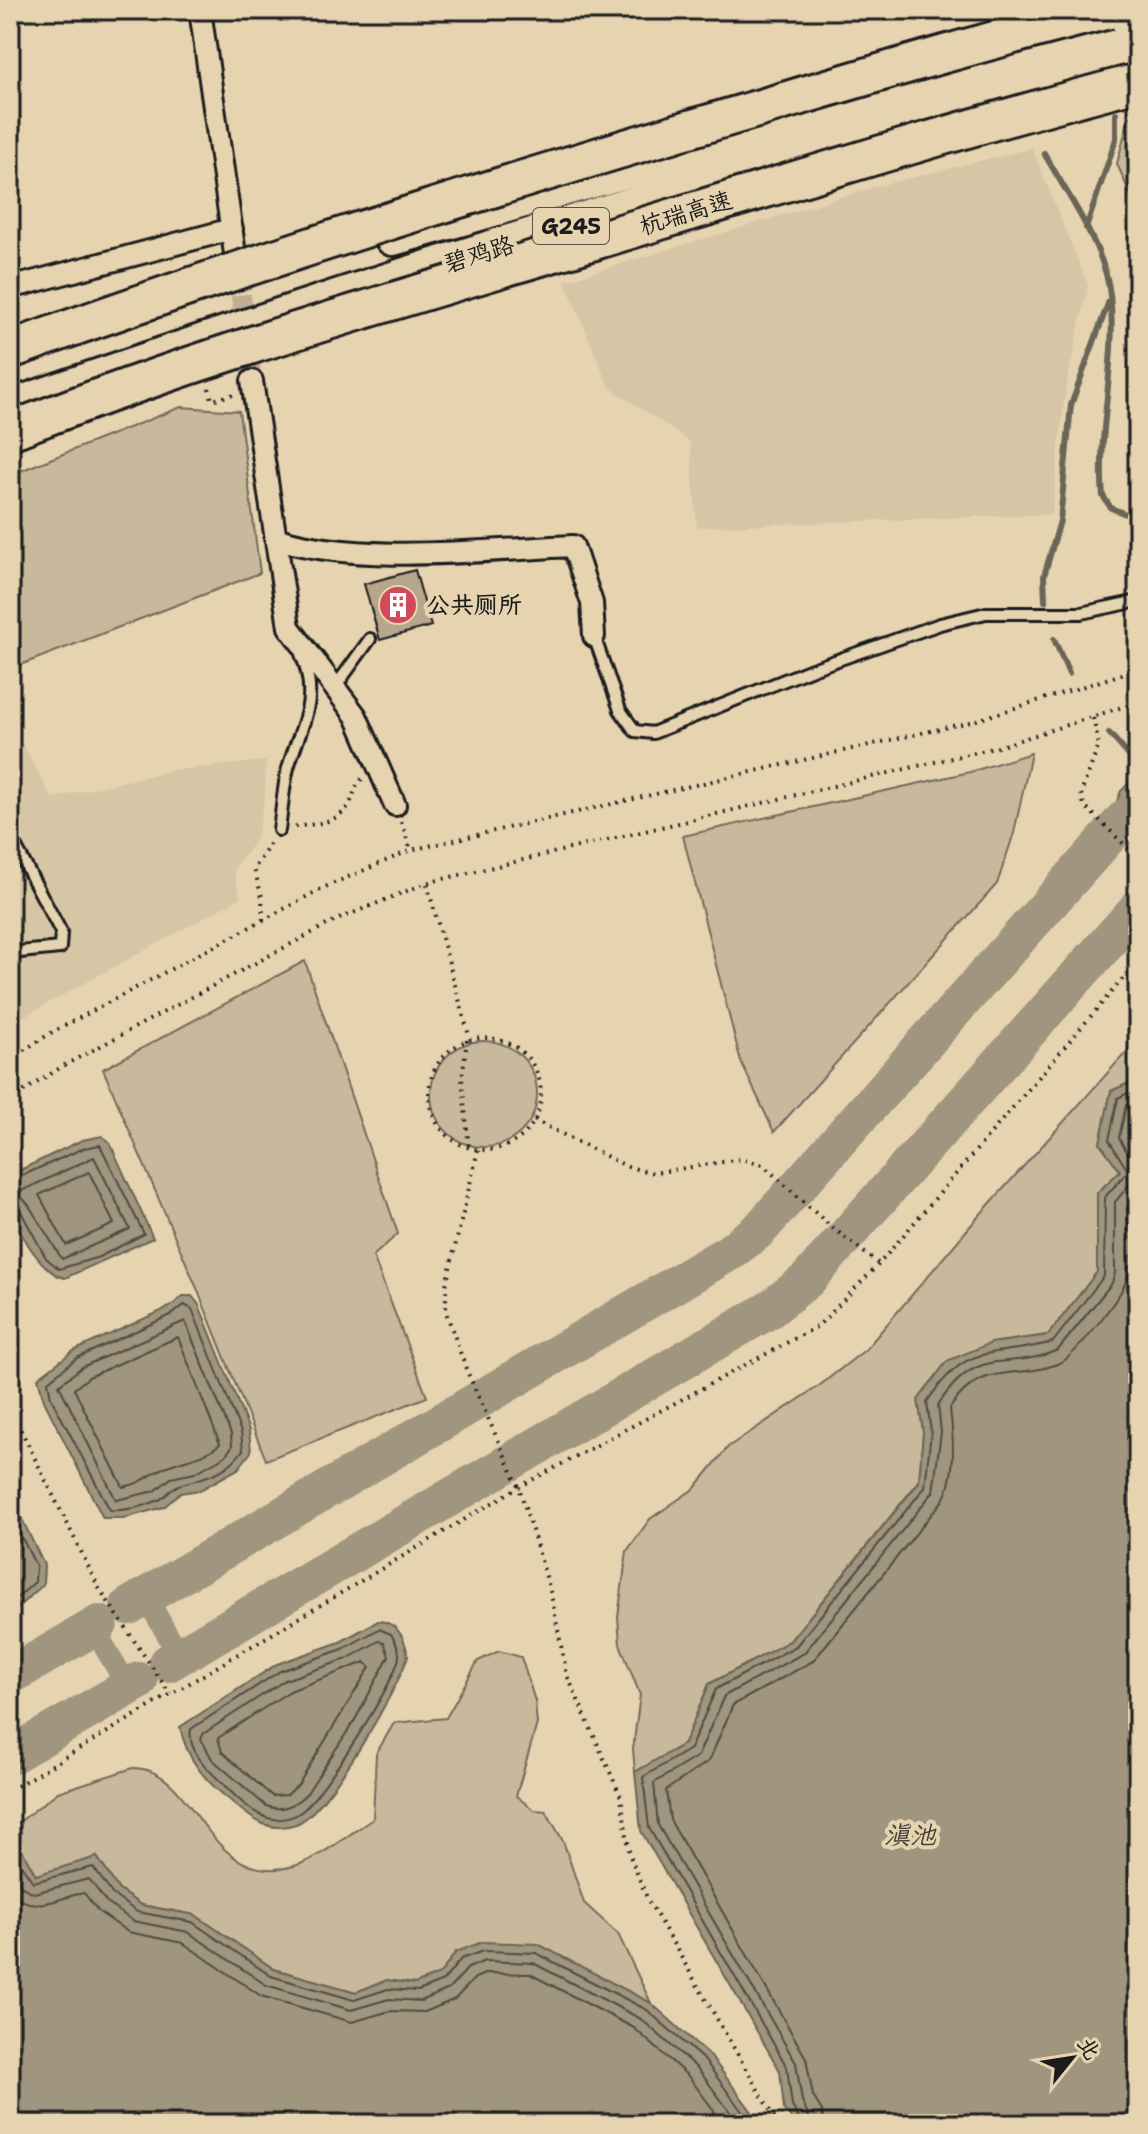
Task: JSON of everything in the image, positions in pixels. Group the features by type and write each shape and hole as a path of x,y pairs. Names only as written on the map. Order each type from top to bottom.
{"highway":[{"path":"10,350 153,297 400,216 939,56 1109,10"},
{"name":"碧鸡路","path":"10,339 238,282 984,66 1138,25"},
{"name":"碧鸡路","path":"10,408 244,327 602,216 992,100 1138,62"},
{"name":"杭瑞高速","path":"10,431 184,368 345,315 996,121 1138,82"}],"street":[{"path":"200,10 236,261"},
{"path":"10,288 232,229"},
{"path":"253,385 289,627 356,716 395,805"},
{"path":"275,538 302,546 376,551 573,546 592,603 594,636"}],"lane":[{"path":"594,636 620,710 635,731 653,733 812,669 940,624 986,613 1081,613 1138,601"},
{"path":"279,830 288,769 309,717 306,666 289,627"},
{"path":"336,686 370,639"},
{"path":"10,836 61,932 60,948 10,953"}],"path":[{"path":"210,394 212,400 253,385"},
{"path":"10,1059 51,1033 325,887 411,850 974,721 1138,669"},
{"path":"10,1100 63,1066 334,921 426,883 998,747 1138,702"},
{"path":"1093,718 1099,745 1081,793 1084,805 1138,858"},
{"path":"263,920 262,897 254,869 279,830 333,820 348,807 353,788 365,776 395,805 411,850"},
{"path":"426,883 468,1040 462,1079 469,1148"},
{"path":"10,1790 519,1487 818,1326 879,1264 1138,961"},
{"path":"468,1040 501,1040 513,1045 532,1064 541,1088 534,1120 514,1143 478,1150 469,1148 455,1142 437,1125 428,1089 431,1077 443,1055 468,1040"},
{"path":"534,1120 628,1167 654,1173 741,1159 763,1165 829,1225 879,1264"},
{"path":"478,1150 446,1285 446,1312 466,1369 501,1441 519,1487 550,1590 567,1675 621,1797 630,1856 648,1900 687,1974 778,2124"},
{"path":"10,1408 86,1565 170,1694"}],"shaded area":[{"path":"1138,114 1138,212 1117,164 1129,117"},
{"path":"1032,148 1088,285 1065,393 1052,514 697,527 690,442 609,387 565,281 874,187"},
{"path":"181,407 239,411 260,573 10,669 10,475"},
{"path":"10,720 52,798 173,770 266,761 265,796 256,840 234,869 240,898 10,1024"},
{"path":"1031,753 1014,833 997,884 774,1132 741,1062 683,836 970,772"},
{"path":"305,961 398,1234 373,1256 427,1397 266,1460 103,1069"},
{"path":"1138,1039 1138,1079 1111,1091 1100,1143 1120,1171 1097,1193 1097,1272 1048,1335 991,1343 919,1400 923,1432 919,1481 790,1641 709,1684 684,1744 635,1772 633,1749 640,1695 620,1644 618,1617 627,1551 650,1519 695,1488 728,1447 819,1386 866,1349 978,1217"},
{"path":"484,1041 504,1045 522,1056 533,1074 537,1094 533,1114 522,1132 504,1143 484,1147 464,1143 446,1132 435,1114 431,1094 435,1074 446,1056 464,1045"},
{"path":"499,1651 521,1657 535,1701 537,1724 516,1796 534,1810 546,1811 563,1841 584,1903 618,1934 651,2003 538,1945 456,1952 440,1974 415,1984 387,1980 356,1992 274,1969 195,1915 141,1905 119,1890 97,1857 36,1876 19,1845 10,1840 10,1829 58,1792 133,1768 155,1773 173,1786 221,1846 240,1861 264,1869 303,1863 373,1819 376,1754 394,1723 446,1718 478,1661"}],"water":[{"path":"1138,774 1138,828 1115,806 1121,791"},
{"name":"滇池","path":"1138,1079 1138,2124 796,2124 784,2110 780,2071 641,1831 635,1772 684,1744 709,1684 790,1641 919,1482 923,1432 918,1400 947,1361 991,1343 1048,1335 1097,1272 1097,1193 1120,1171 1100,1143 1111,1091"},
{"path":"102,1136 110,1143 153,1238 65,1278 39,1260 17,1226 9,1202 10,1175 82,1140"},
{"path":"183,1296 192,1296 199,1305 249,1430 251,1452 238,1469 200,1490 180,1493 164,1507 124,1518 103,1518 44,1401 38,1378 73,1351 170,1307"},
{"path":"10,1494 44,1565 43,1585 10,1614"},
{"path":"378,1621 391,1624 399,1632 408,1656 360,1749 309,1815 286,1827 260,1823 198,1769 187,1750 180,1727 277,1664 340,1642"},
{"path":"10,1840 19,1845 36,1875 97,1857 119,1890 141,1905 195,1915 274,1969 356,1992 387,1980 415,1984 440,1974 456,1952 482,1942 538,1944 651,2003 711,2057 761,2124 10,2124"}],"building":[{"name":"公共厕所","path":"415,570 431,626 380,640 364,584"}],"waterway":[{"path":"1086,228 1116,139 1116,113"},
{"path":"1044,153 1087,228 1106,274 1112,326 1103,442 1103,496 1111,508 1138,519"},
{"path":"1045,601 1044,576 1060,521 1071,405 1109,301"},
{"path":"1054,639 1069,674"},
{"path":"1109,733 1138,766"},
{"path":"129,1606 730,1252 759,1230 1126,817"},
{"path":"168,1663 769,1310 807,1280 1138,908"},
{"path":"146,1597 180,1657"},
{"path":"10,1676 99,1624"},
{"path":"93,1627 128,1687"},
{"path":"10,1756 139,1681"}],"tunnel":[{"path":"237,265 252,381"}],"place":[{"name":"公共厕所","path":"398,605"}]}
